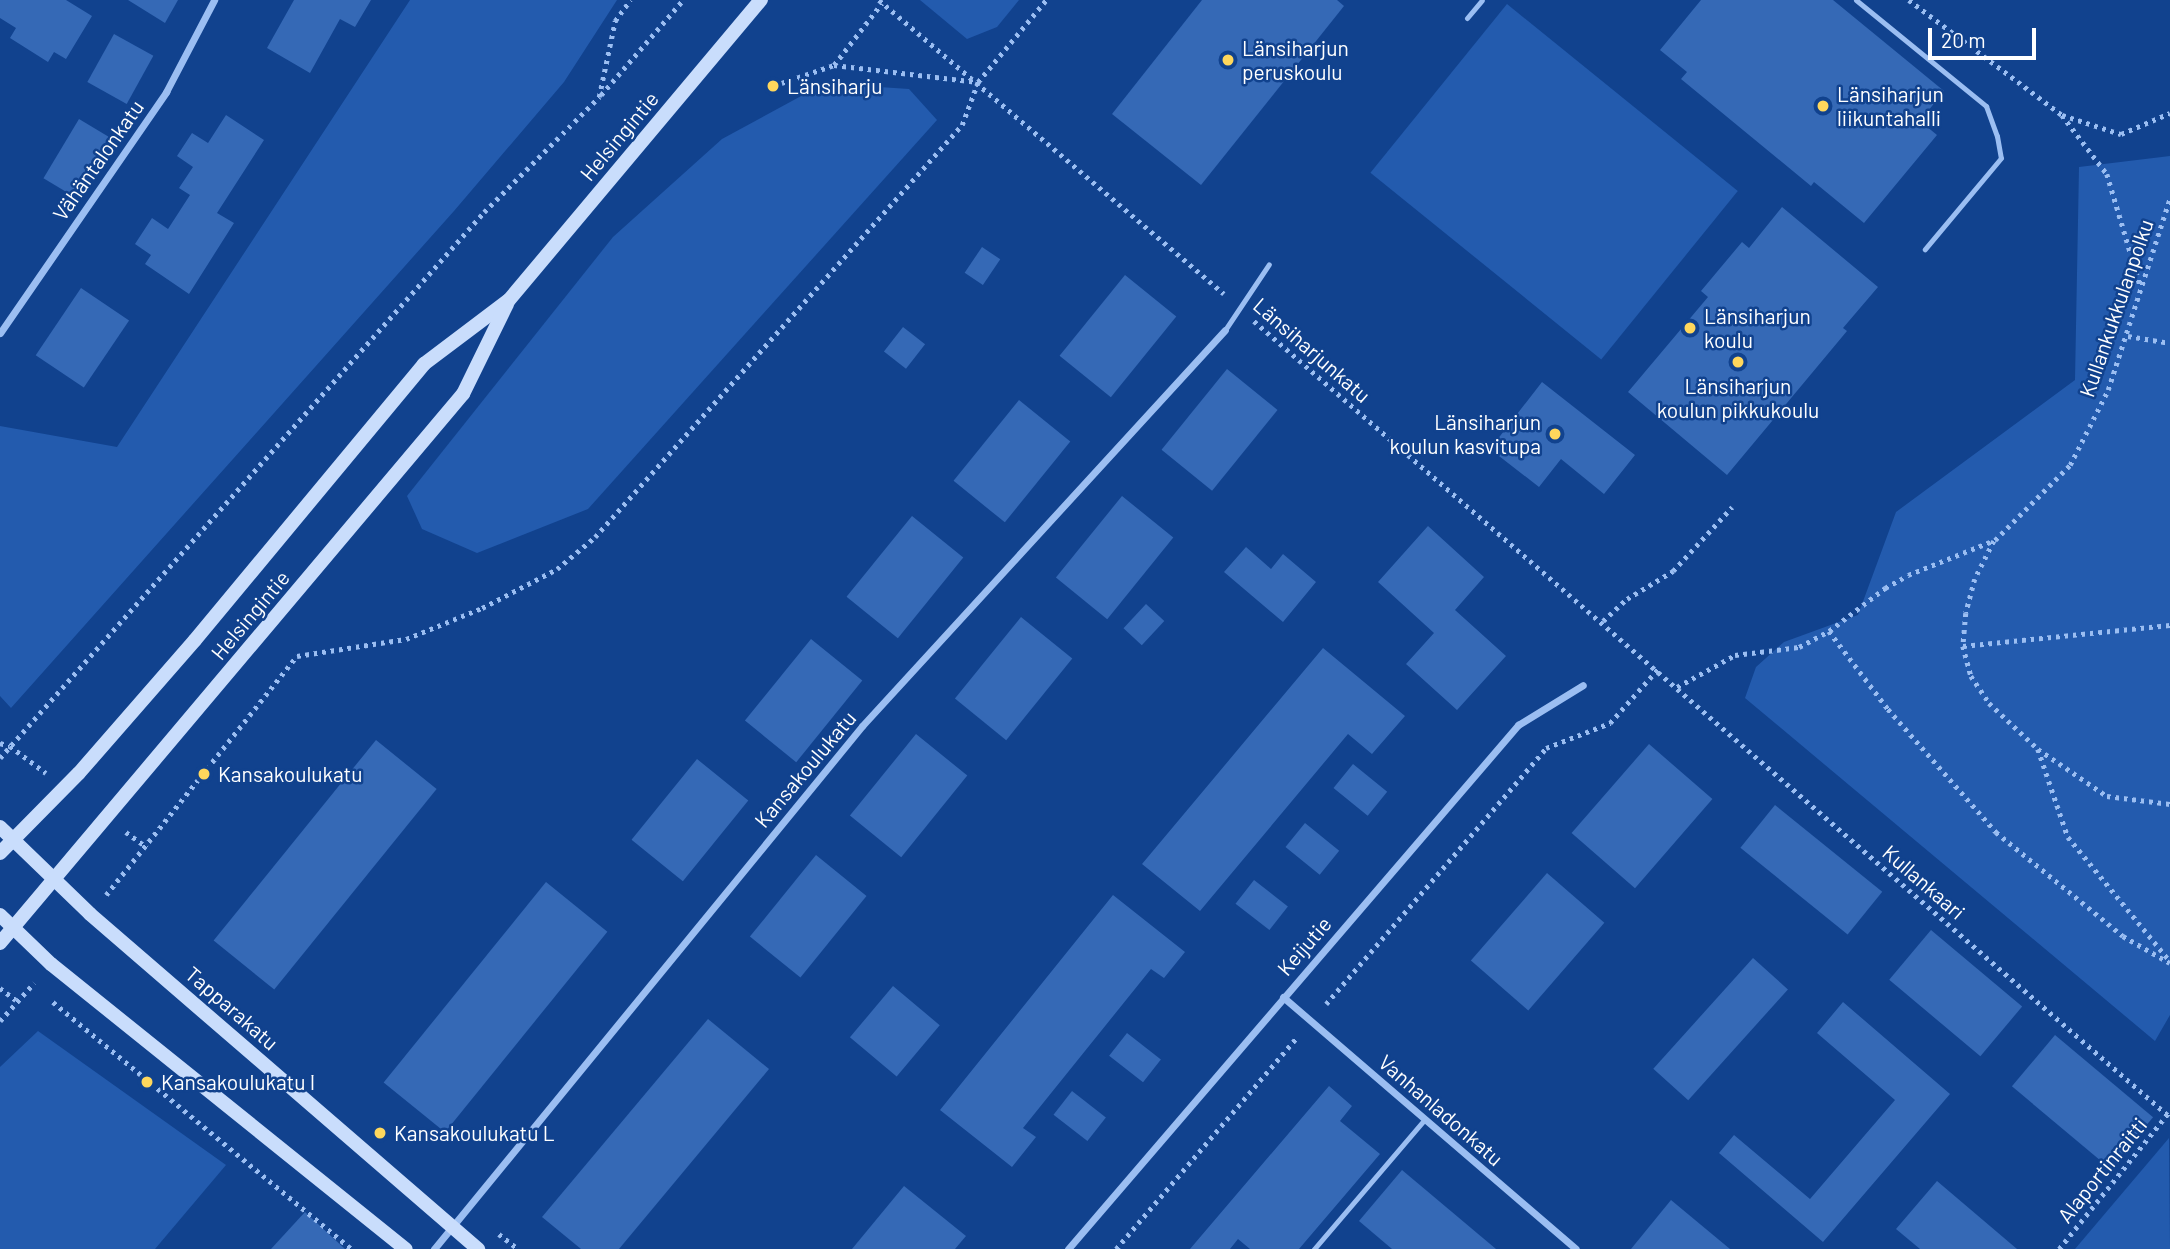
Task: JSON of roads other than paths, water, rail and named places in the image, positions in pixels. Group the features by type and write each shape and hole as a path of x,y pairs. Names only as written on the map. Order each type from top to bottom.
{"main road":[{"name":"Helsingintie","path":"0,853 79,773 186,650 424,364 509,300 761,0"},
{"name":"Helsingintie","path":"0,943 463,394 509,300"},
{"name":"Tapparakatu","path":"0,827 90,914 478,1249"},
{"path":"0,915 51,964 406,1249"}],"street":[{"name":"Vähäntalonkatu","path":"0,333 166,92 214,0"},
{"name":"Kansakoulukatu","path":"434,1249 862,726 1225,330"},
{"name":"Keijutie","path":"1068,1249 1517,726 1583,685"},
{"name":"Vanhanladonkatu","path":"1283,996 1576,1249"}],"lane":[{"path":"1467,18 1482,0"},
{"path":"1856,0 1986,106 1997,136 2001,158 1925,250"},
{"path":"1225,330 1269,264"},
{"path":"1314,1249 1425,1119"}],"place":[{"name":"Länsiharjun peruskoulu","path":"1228,60"},
{"name":"Länsiharju","path":"773,86"},
{"name":"Länsiharjun liikuntahalli","path":"1823,106"},
{"name":"Länsiharjun koulu","path":"1690,328"},
{"name":"Länsiharjun koulun pikkukoulu","path":"1738,362"},
{"name":"Länsiharjun koulun kasvitupa","path":"1555,434"},
{"name":"Kansakoulukatu","path":"204,774"},
{"name":"Kansakoulukatu I","path":"147,1082"},
{"name":"Kansakoulukatu L","path":"380,1133"}]}
